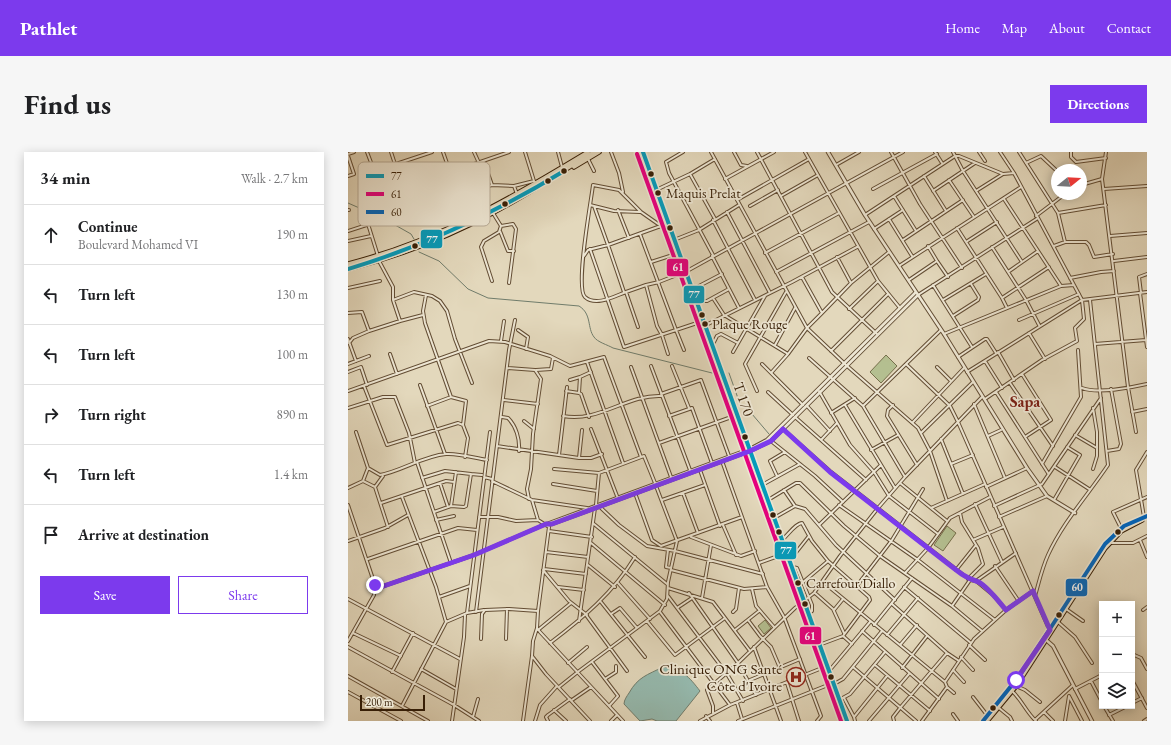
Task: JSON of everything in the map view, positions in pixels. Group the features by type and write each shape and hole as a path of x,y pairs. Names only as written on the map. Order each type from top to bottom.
{"main road":[{"path":"563,169 584,152"},
{"path":"490,214 588,152"},
{"path":"563,169 594,152"},
{"path":"490,209 535,182 588,159 599,152"},
{"name":"T 170","path":"643,152 674,240 705,320 780,538 847,721"},
{"path":"348,269 456,226"},
{"path":"348,264 378,258 443,237 466,226"},
{"path":"1051,631 1102,547 1121,528 1146,517"},
{"path":"983,721 1012,686 1058,622 1109,543 1127,527 1146,517"},
{"path":"987,721 1016,686 1045,639"}],"street":[{"path":"348,176 354,174 348,155 354,152"},
{"path":"367,152 371,162"},
{"path":"391,152 395,162"},
{"path":"402,162 432,152"},
{"path":"443,152 446,162"},
{"path":"474,152 479,162"},
{"path":"484,162 509,152"},
{"path":"490,179 492,185 514,186 535,182 525,152"},
{"path":"558,152 563,169"},
{"path":"611,152 619,173 623,192"},
{"path":"683,152 666,162 673,182 740,308"},
{"path":"711,152 786,292 808,328 844,364 913,422 922,432 947,501"},
{"path":"734,152 741,164 747,166"},
{"path":"757,152 837,298 876,333"},
{"path":"725,179 774,152"},
{"path":"805,152 869,267 888,294 901,308"},
{"path":"828,152 869,222 944,334 1001,430 1039,486 1047,496 1074,512"},
{"path":"835,165 859,152"},
{"path":"891,152 902,174 931,222 962,268"},
{"path":"661,226 641,212 623,192 593,185 580,282 584,297 590,300 607,300 625,292 659,282 687,271 903,152"},
{"path":"953,152 963,171 1022,262"},
{"path":"979,152 985,161"},
{"path":"713,713 713,704 707,692 774,627 814,593 856,535 878,508 974,404 996,392 1045,358 1077,341 1075,328 1084,319 1082,300 1054,246 1001,152"},
{"path":"1019,152 1058,213 1065,242"},
{"path":"1071,152 1071,157 1076,162 1106,158"},
{"path":"1106,152 1102,179 1114,261 1128,387 1136,432"},
{"path":"873,189 902,174 936,153 942,163"},
{"path":"865,215 942,163 955,156 959,156 1004,174"},
{"path":"1026,163 1041,156 1051,165"},
{"path":"588,159 594,171"},
{"path":"656,190 690,174 715,159"},
{"path":"736,200 809,159"},
{"path":"933,191 975,163"},
{"path":"976,191 1004,174 1014,173"},
{"path":"690,174 755,300"},
{"path":"781,196 818,175"},
{"path":"924,176 946,211"},
{"path":"1087,183 1102,179"},
{"path":"950,180 974,216"},
{"path":"514,186 517,194"},
{"path":"1104,189 1147,186"},
{"path":"899,266 912,256 1021,187"},
{"path":"750,206 778,190"},
{"path":"894,196 916,231"},
{"path":"1004,199 1061,286"},
{"path":"903,240 963,200"},
{"path":"546,524 552,524 617,496 700,470 771,441 844,364 917,294 948,277 1023,228 1057,200"},
{"path":"590,205 641,212"},
{"path":"674,240 699,230 714,219 739,205"},
{"path":"1058,213 1106,205"},
{"path":"594,206 638,327"},
{"path":"618,210 629,238"},
{"path":"874,229 903,210"},
{"path":"727,212 770,293"},
{"path":"493,213 501,226 500,231 508,251 514,251"},
{"path":"765,253 839,213"},
{"path":"889,218 912,256"},
{"path":"776,272 869,222"},
{"path":"966,242 997,222"},
{"path":"501,226 513,224 516,228 509,283"},
{"path":"583,259 586,251 590,249 608,245 661,226 669,225"},
{"path":"348,231 362,226"},
{"path":"368,226 378,258 393,286 393,300 400,321"},
{"path":"957,228 1007,308"},
{"path":"492,281 481,247 484,241 500,231"},
{"path":"1110,236 1147,233"},
{"path":"640,234 684,350"},
{"path":"348,241 371,236"},
{"path":"1054,246 1065,242 1086,242 1089,245 1094,257 1113,254"},
{"path":"928,246 948,277"},
{"path":"706,325 802,277 857,247"},
{"path":"992,248 1026,300 1039,326"},
{"path":"590,249 624,347 705,320"},
{"path":"1008,272 1038,251"},
{"path":"771,373 808,328 851,283 889,252"},
{"path":"651,262 680,253"},
{"path":"673,255 712,361"},
{"path":"837,257 851,283"},
{"path":"1114,261 1147,257"},
{"path":"908,280 937,261"},
{"path":"1002,298 1049,267"},
{"path":"1070,278 1114,271"},
{"path":"699,286 722,274"},
{"path":"943,300 986,274"},
{"path":"1147,274 1139,277 1147,347"},
{"path":"802,277 822,313"},
{"path":"849,309 878,280"},
{"path":"348,288 380,281"},
{"path":"952,316 978,300 979,297 971,284"},
{"path":"646,285 657,326 662,335 668,354"},
{"path":"934,285 972,347"},
{"path":"944,334 960,326 1061,286 1074,285"},
{"path":"698,301 713,298 730,289"},
{"path":"393,300 414,292 436,298 444,305 472,383"},
{"path":"757,391 745,364 786,292"},
{"path":"967,372 1082,300 1117,297 1147,292"},
{"path":"830,351 888,294"},
{"path":"1019,320 1079,294"},
{"path":"426,295 423,315 451,398"},
{"path":"733,352 765,295"},
{"path":"713,298 724,315 788,354"},
{"path":"1035,597 1042,569 1048,554 1074,512 1108,465 1090,300"},
{"path":"775,346 796,308"},
{"path":"348,313 362,312 369,331"},
{"path":"349,343 352,339 369,331 423,315"},
{"path":"501,341 504,320"},
{"path":"476,612 487,517 502,417 510,344 515,320"},
{"path":"518,330 528,337 526,349"},
{"path":"863,406 941,330"},
{"path":"1029,333 1045,358"},
{"path":"713,344 717,336 721,334 738,343"},
{"path":"958,357 986,339 1014,380"},
{"path":"348,340 356,361"},
{"path":"1095,344 1147,340"},
{"path":"348,392 489,341 501,341 553,358 570,366 602,357 606,358 641,457"},
{"path":"1042,464 1080,400 1082,388 1078,350"},
{"path":"390,354 396,374"},
{"path":"348,364 369,356"},
{"path":"507,368 535,370 551,369 553,358"},
{"path":"809,358 863,406 905,477"},
{"path":"985,361 1002,388"},
{"path":"587,362 606,411 623,463"},
{"path":"762,364 830,431"},
{"path":"906,364 950,406 973,454 994,506 1051,631"},
{"path":"651,366 690,470"},
{"path":"672,366 689,408 693,409 712,463"},
{"path":"348,372 362,367 367,385"},
{"path":"631,367 671,477"},
{"path":"937,367 951,381"},
{"path":"913,422 964,368"},
{"path":"529,499 527,489 531,469 534,429 541,379 535,370"},
{"path":"570,380 591,372"},
{"path":"1022,374 1051,418 1025,437"},
{"path":"580,377 579,393 581,394 589,416"},
{"path":"563,416 574,418 589,416 643,398 662,394 680,386 701,380 729,456"},
{"path":"922,432 973,382"},
{"path":"1010,382 1052,446"},
{"path":"1082,388 1089,391 1100,391 1147,384"},
{"path":"420,385 445,454"},
{"path":"364,386 387,445 458,424 463,425"},
{"path":"559,455 567,387"},
{"path":"1107,451 1118,449 1121,444 1111,389"},
{"path":"819,390 830,413 854,451 874,472 889,496 938,534"},
{"path":"566,391 579,393"},
{"path":"768,392 866,480"},
{"path":"996,392 1049,474"},
{"path":"348,408 386,396 395,397 451,563"},
{"path":"427,406 451,398 466,401 463,425 468,438 465,456"},
{"path":"830,413 855,398"},
{"path":"994,506 1039,486 1055,467 1101,398"},
{"path":"504,400 538,404"},
{"path":"974,404 1005,478"},
{"path":"845,405 871,450 896,488"},
{"path":"893,405 888,410 887,416 917,465"},
{"path":"669,416 689,408"},
{"path":"1093,408 1097,432 1096,460 1093,469"},
{"path":"1132,412 1147,409"},
{"path":"659,443 738,414"},
{"path":"375,589 483,552 546,524 587,508 599,506 635,493 671,477 750,450 773,436 794,416"},
{"path":"502,417 508,418 511,421 518,437 519,450"},
{"path":"524,421 534,429"},
{"path":"821,440 837,423"},
{"path":"591,429 602,454 617,496"},
{"path":"783,429 830,472 856,490 956,570 970,580 976,581 993,595 1006,610"},
{"path":"579,458 582,430"},
{"path":"988,436 1001,430"},
{"path":"356,432 368,468 375,474 384,475 445,454 486,460"},
{"path":"452,721 483,476 490,432"},
{"path":"871,450 898,435"},
{"path":"1076,435 1097,448"},
{"path":"941,439 963,494"},
{"path":"771,441 843,502"},
{"path":"497,446 579,458 591,458 602,454"},
{"path":"1054,500 1080,456 1067,447"},
{"path":"777,477 770,461 785,452"},
{"path":"1146,517 1141,499 1136,468 1147,452"},
{"path":"951,464 973,454"},
{"path":"535,721 540,705 558,687 660,612 665,605 667,584 677,541 646,458 641,457 599,473 554,469"},
{"path":"722,461 767,587 784,618 806,674 821,716 817,721"},
{"path":"762,484 800,464"},
{"path":"819,525 881,465"},
{"path":"1055,467 1090,489"},
{"path":"348,488 363,481 368,468"},
{"path":"931,508 1027,468"},
{"path":"700,470 705,485 736,555"},
{"path":"422,478 445,471 483,476 532,500 587,508"},
{"path":"451,506 456,472"},
{"path":"579,621 594,524 599,473"},
{"path":"434,512 451,506 466,506 470,474"},
{"path":"375,487 384,475"},
{"path":"380,503 402,497 448,480 454,482"},
{"path":"363,481 375,487 388,527"},
{"path":"440,483 448,507"},
{"path":"795,506 774,520 762,500 796,483 800,483 844,526 880,556 952,606 982,631"},
{"path":"900,483 948,521"},
{"path":"553,484 597,490"},
{"path":"662,500 705,485"},
{"path":"856,587 892,540 923,489"},
{"path":"784,490 795,506 805,509 844,551 895,600"},
{"path":"635,493 654,543 661,546 690,537 742,517"},
{"path":"683,493 698,534"},
{"path":"999,517 1047,496"},
{"path":"402,497 408,515 420,540 446,622"},
{"path":"905,573 928,548 952,516 991,497"},
{"path":"1121,528 1113,512 1147,497"},
{"path":"532,500 538,520"},
{"path":"975,504 1002,562"},
{"path":"348,505 375,581 375,589 366,609 348,641"},
{"path":"839,505 865,524 892,540 995,620"},
{"path":"599,506 619,525 645,545 675,551 763,574"},
{"path":"960,513 964,528 976,545 983,564 968,578"},
{"path":"348,541 388,527 408,515"},
{"path":"436,520 454,516"},
{"path":"479,517 498,517 516,521 538,520 549,526 550,531 538,611 538,629 533,641 522,721"},
{"path":"800,604 781,556 780,538 801,522 828,561 870,598 860,614 843,635 819,645"},
{"path":"594,524 667,584"},
{"path":"973,540 1004,526"},
{"path":"368,559 458,528 477,530"},
{"path":"550,531 592,537"},
{"path":"788,558 794,555 809,535"},
{"path":"1109,543 1127,544 1147,536"},
{"path":"690,537 736,555 742,556 755,551"},
{"path":"1140,540 1147,557"},
{"path":"591,543 665,605"},
{"path":"702,598 711,545"},
{"path":"956,570 976,545"},
{"path":"668,550 666,567 671,569 739,588 752,589 767,587"},
{"path":"546,552 588,557"},
{"path":"976,581 995,566 1016,553"},
{"path":"759,563 781,556"},
{"path":"550,643 601,602 615,587 635,557"},
{"path":"798,586 828,561"},
{"path":"587,564 615,587"},
{"path":"995,566 1018,600"},
{"path":"791,567 797,568 809,597 813,609 808,614"},
{"path":"543,570 586,574"},
{"path":"543,570 570,603 586,615 628,671"},
{"path":"874,625 912,578"},
{"path":"952,606 970,580"},
{"path":"823,582 860,614 945,682 947,687 954,693"},
{"path":"618,583 650,619"},
{"path":"439,597 470,586"},
{"path":"558,587 584,590"},
{"path":"904,587 970,644 985,660"},
{"path":"667,588 689,593 713,602 750,651"},
{"path":"732,612 736,609 739,588"},
{"path":"752,589 754,600 759,611 774,627"},
{"path":"945,682 970,644 982,631 1018,600 1033,591"},
{"path":"689,593 712,628 738,663 749,680 756,695"},
{"path":"814,593 834,610 843,635 852,644"},
{"path":"667,595 727,674 743,701"},
{"path":"677,608 692,598"},
{"path":"887,635 918,598"},
{"path":"348,599 460,659"},
{"path":"834,610 842,599"},
{"path":"601,602 645,657"},
{"path":"538,629 570,603"},
{"path":"892,604 947,653 959,660"},
{"path":"1143,610 1147,607"},
{"path":"402,706 446,622 466,614 485,610 507,608 538,611"},
{"path":"506,639 507,608"},
{"path":"611,614 620,608 637,628"},
{"path":"1066,609 1083,621"},
{"path":"481,639 482,614 485,610"},
{"path":"735,630 759,611"},
{"path":"660,612 730,706"},
{"path":"647,621 675,655 725,618"},
{"path":"748,620 762,639 771,647 780,668"},
{"path":"829,671 870,622"},
{"path":"1058,622 1075,638 1092,663"},
{"path":"900,645 916,626"},
{"path":"538,629 623,721"},
{"path":"862,631 902,668 939,699"},
{"path":"738,721 843,679 882,631"},
{"path":"353,632 401,656"},
{"path":"392,672 413,633"},
{"path":"902,668 913,656 927,635"},
{"path":"1045,639 1053,646 1092,721"},
{"path":"568,663 587,647"},
{"path":"754,647 781,721"},
{"path":"348,648 454,705 479,721"},
{"path":"839,700 848,696 875,665 884,652"},
{"path":"894,721 893,717 900,708 947,653"},
{"path":"1135,655 1140,657 1147,669"},
{"path":"532,656 588,720"},
{"path":"961,657 973,670"},
{"path":"749,680 800,659"},
{"path":"1142,661 1147,663"},
{"path":"592,662 618,696 609,706"},
{"path":"875,665 898,686 930,711"},
{"path":"605,680 616,672 616,666"},
{"path":"700,721 706,716 827,666"},
{"path":"853,666 916,721"},
{"path":"421,669 456,689"},
{"path":"953,670 964,682"},
{"path":"869,721 872,720 909,674"},
{"path":"348,676 428,721"},
{"path":"854,716 887,676"},
{"path":"1075,689 1099,677"},
{"path":"1091,681 1099,694"},
{"path":"787,683 799,721"},
{"path":"1012,691 1021,700 1029,714 1035,720 1073,685"},
{"path":"1016,686 1025,690 1040,702"},
{"path":"1135,686 1147,708"},
{"path":"922,721 947,687"},
{"path":"548,721 547,716 554,710 591,688"},
{"path":"836,690 834,694 840,721"},
{"path":"348,692 401,721"},
{"path":"1065,721 1069,696 1082,721"},
{"path":"974,697 988,715"},
{"path":"844,698 854,716 855,721"},
{"path":"1135,702 1142,698"},
{"path":"473,717 478,699"},
{"path":"737,703 742,719"},
{"path":"999,707 1010,717 1012,721"},
{"path":"1106,709 1113,721"},
{"path":"1109,714 1120,709"},
{"path":"554,710 566,721"},
{"path":"1044,712 1052,721"},
{"path":"953,714 958,721"},
{"path":"611,721 617,715"},
{"path":"706,716 710,721"}],"green space":[{"path":"886,355 897,366 881,383 870,372"},
{"path":"947,526 956,533 943,551 934,545"},
{"path":"765,620 771,628 764,634 758,626"}],"water":[{"path":"663,667 669,667 680,671 693,682 700,691 676,721 657,721 652,719 640,721 624,704 625,700 639,680"}],"waterway":[{"path":"348,203 358,207"},
{"path":"397,226 411,234 414,239"},
{"path":"419,252 439,261 468,289 488,298 579,306 588,317 594,337 613,348 720,375"},
{"path":"729,373 740,404 746,407 769,434"}],"transit line":[{"name":"77","path":"643,152 847,721"},
{"name":"61","path":"637,154 841,721"},
{"name":"77","path":"490,212 564,171"},
{"name":"77","path":"348,269 405,250 461,226"},
{"name":"60","path":"983,721 1020,675 1105,544 1124,526 1147,516"}],"place":[{"name":"Maquis Prelat","path":"658,193"},
{"name":"Plaque Rouge","path":"705,324"},
{"name":"Carrefour Diallo","path":"798,583"},
{"name":"Clinique ONG Santé Côte d'Ivoire","path":"796,677"}],"district":[{"name":"Sapa","path":"1025,401"}],"route":[{"path":"375,585 375,589 474,555 546,524 552,524 758,448 771,441 783,429 830,472 838,476 856,490 965,577 972,581 976,581 993,595 1006,610 1018,600 1033,591 1050,630 1016,680"}]}
